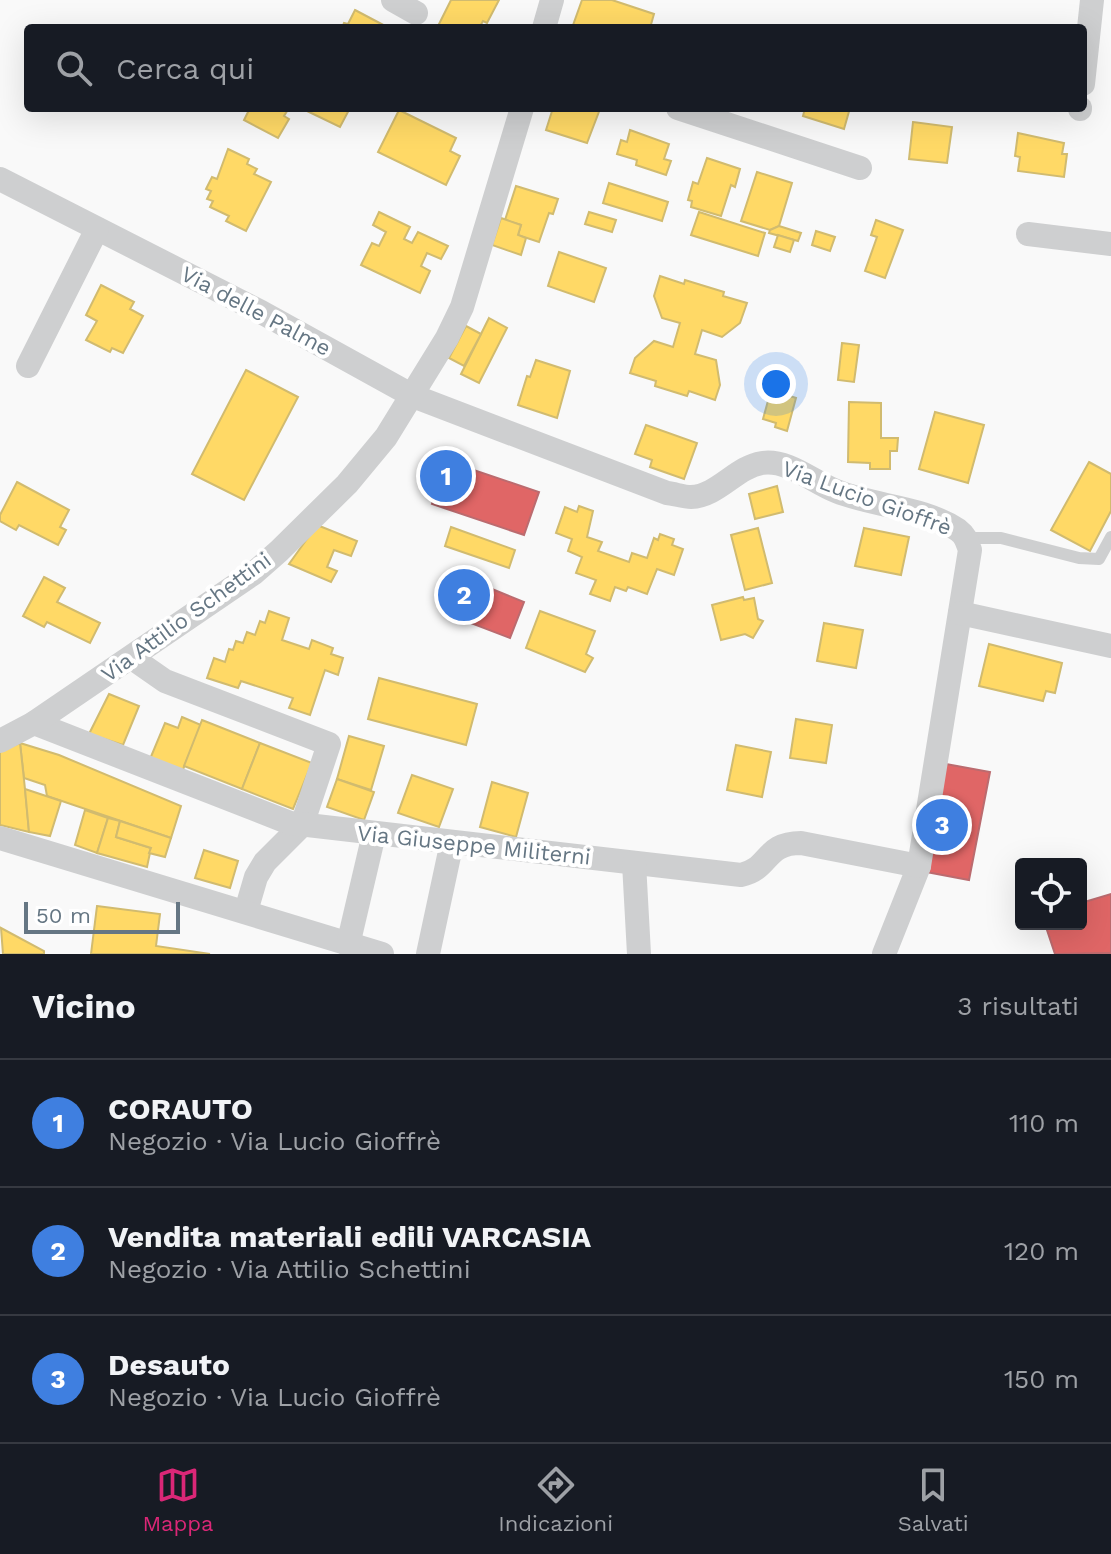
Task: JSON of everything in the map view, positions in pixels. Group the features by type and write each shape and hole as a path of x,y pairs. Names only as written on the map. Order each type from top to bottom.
{"street":[{"path":"393,0 416,13"},
{"path":"545,24 552,0"},
{"path":"1087,47 1092,0"},
{"name":"Via Attilio Schettini","path":"0,741 34,723 254,573 347,484 386,437 447,338 462,307 521,112"},
{"path":"690,112 860,168"},
{"name":"Via delle Palme","path":"0,179 261,312 413,396"},
{"path":"28,366 97,229"},
{"path":"1028,234 1111,244"},
{"name":"Via Lucio Gioffrè","path":"413,396 667,493 701,496 742,470 762,463 777,464 837,491 934,518 966,538 970,550 919,866 884,954"},
{"path":"960,613 1111,646"},
{"path":"132,658 165,681 329,744 302,825 265,862 256,877 246,911"},
{"name":"Via Giuseppe Militerni","path":"34,723 302,825 741,875 756,869 784,843 801,843 919,866"},
{"path":"348,945 374,834"},
{"path":"0,838 382,954"},
{"path":"428,954 452,842"},
{"path":"634,863 639,954"}],"lane":[{"path":"966,538 1001,538 1079,558 1099,559 1111,537"}],"building: Abitazioni":[{"path":"451,0 499,0 487,23 439,24"},
{"path":"582,0 612,0 654,14 651,24 573,24"},
{"path":"355,10 381,24 348,24"},
{"path":"248,112 286,112 284,116 289,119 278,138 244,120"},
{"path":"309,112 348,112 340,127"},
{"path":"398,112 403,112 456,138 450,151 460,156 446,185 378,152"},
{"path":"552,112 599,112 587,143 546,130"},
{"path":"804,112 849,112 844,129 803,116"},
{"path":"913,122 952,127 947,163 909,159"},
{"path":"630,130 669,144 664,159 671,161 666,175 636,165 637,160 617,154 621,140 627,142"},
{"path":"1018,133 1064,143 1062,154 1067,154 1064,177 1018,171 1020,157 1015,156"},
{"path":"228,149 249,159 247,164 257,169 254,174 271,182 246,231 226,221 229,216 210,207 213,201 207,199 211,191 206,189 212,177 217,179"},
{"path":"707,158 740,169 721,216 691,207 692,201 688,200 693,182 698,184"},
{"path":"757,172 792,183 779,226 770,230 741,221"},
{"path":"609,183 668,202 662,221 603,203"},
{"path":"516,186 558,199 553,214 549,213 539,242 518,235 521,225 505,220"},
{"path":"379,212 410,227 404,239 412,243 418,232 448,246 441,259 427,253 421,266 430,271 420,293 361,265 372,243 379,246 386,232 373,225"},
{"path":"589,212 616,220 612,232 585,224"},
{"path":"699,212 765,233 758,256 691,235"},
{"path":"501,218 521,225 518,235 526,238 521,255 492,245"},
{"path":"876,220 903,230 885,278 865,271 877,237 871,235"},
{"path":"779,226 801,233 798,241 769,233"},
{"path":"816,231 835,237 830,251 812,245"},
{"path":"778,235 794,240 790,252 774,247"},
{"path":"559,252 606,268 594,302 548,286"},
{"path":"660,276 724,292 723,296 747,303 740,323 722,337 702,330 695,354 716,360 720,385 715,400 689,391 687,396 655,386 656,381 630,373 635,358 654,341 673,347 680,323 662,318 654,296"},
{"path":"101,285 134,302 130,309 143,316 123,353 112,348 110,352 86,340 97,321 86,315"},
{"path":"489,318 507,328 479,383 461,374"},
{"path":"466,326 481,334 464,366 449,358"},
{"path":"842,343 859,345 854,382 838,380"},
{"path":"536,360 570,371 557,418 518,405 527,376 530,377"},
{"path":"246,370 298,397 244,500 192,474"},
{"path":"771,390 796,398 787,431 763,419"},
{"path":"849,402 881,403 881,438 898,438 897,451 890,451 890,469 870,469 870,463 848,462"},
{"path":"935,412 984,425 968,483 919,469"},
{"path":"646,425 697,443 684,479 650,467 652,460 635,454"},
{"path":"1089,462 1111,474 1111,511 1090,551 1051,530"},
{"path":"17,482 69,510 60,527 66,530 58,545 19,525 16,530 0,521"},
{"path":"777,486 783,512 755,519 749,494"},
{"path":"579,506 593,511 587,537 602,542 598,551 629,562 632,553 647,558 654,538 658,540 660,534 674,539 672,545 683,549 674,575 657,569 647,594 628,587 626,591 615,587 610,601 590,594 596,580 576,573 582,557 568,551 572,539 556,533 565,507 577,512"},
{"path":"317,525 357,541 351,556 334,550 327,567 337,571 331,582 289,564"},
{"path":"451,527 515,550 509,568 445,546"},
{"path":"758,528 772,583 745,590 731,535"},
{"path":"864,528 909,537 901,575 855,566"},
{"path":"44,577 65,588 57,602 100,623 90,643 47,622 44,627 23,616"},
{"path":"743,597 744,600 754,598 758,619 763,621 753,638 745,634 721,640 712,605"},
{"path":"269,611 289,618 282,640 309,649 312,640 333,648 331,654 343,658 338,675 325,670 310,715 289,708 293,698 241,681 238,688 207,678 214,658 225,662 229,649 233,650 236,641 243,643 247,632 255,635 260,621 265,623"},
{"path":"540,611 595,631 586,654 593,658 585,672 526,648"},
{"path":"824,623 863,630 856,668 817,661"},
{"path":"989,644 1062,663 1055,693 1046,691 1043,701 979,686"},
{"path":"379,678 477,704 466,745 368,719"},
{"path":"109,694 139,706 123,745 89,734"},
{"path":"182,717 201,725 182,772 150,759 165,723 178,728"},
{"path":"796,719 832,725 826,763 790,758"},
{"path":"202,720 260,743 242,789 184,766"},
{"path":"349,736 384,746 371,790 337,779"},
{"path":"20,743 59,755 181,806 171,838 47,796 45,785 24,778"},
{"path":"20,743 29,832 0,825 0,751"},
{"path":"260,743 312,763 293,809 242,789"},
{"path":"736,745 771,752 762,797 727,790"},
{"path":"412,775 453,789 439,827 398,813"},
{"path":"337,779 374,792 364,820 327,807"},
{"path":"492,782 528,793 516,837 480,827"},
{"path":"25,789 61,801 50,836 29,832"},
{"path":"85,810 108,818 97,853 75,845"},
{"path":"108,818 120,821 116,837 151,848 147,867 97,853"},
{"path":"120,821 171,838 165,857 149,853 151,848 116,837"},
{"path":"204,850 238,861 230,888 195,878"},
{"path":"97,906 160,914 156,946 210,954 91,954"},
{"path":"1,928 44,951 44,954 3,954"}],"building: Negozi":[{"path":"447,461 539,492 524,535 432,504"},
{"path":"470,580 524,602 510,638 455,617"},
{"path":"946,764 990,772 969,880 926,872"},
{"path":"1111,894 1111,953 1055,954 1047,930 1087,930 1087,901"}],"place":[{"name":"CORAUTO","path":"446,476"},
{"name":"Vendita materiali edili VARCASIA","path":"464,595"},
{"name":"Desauto","path":"942,825"}]}
